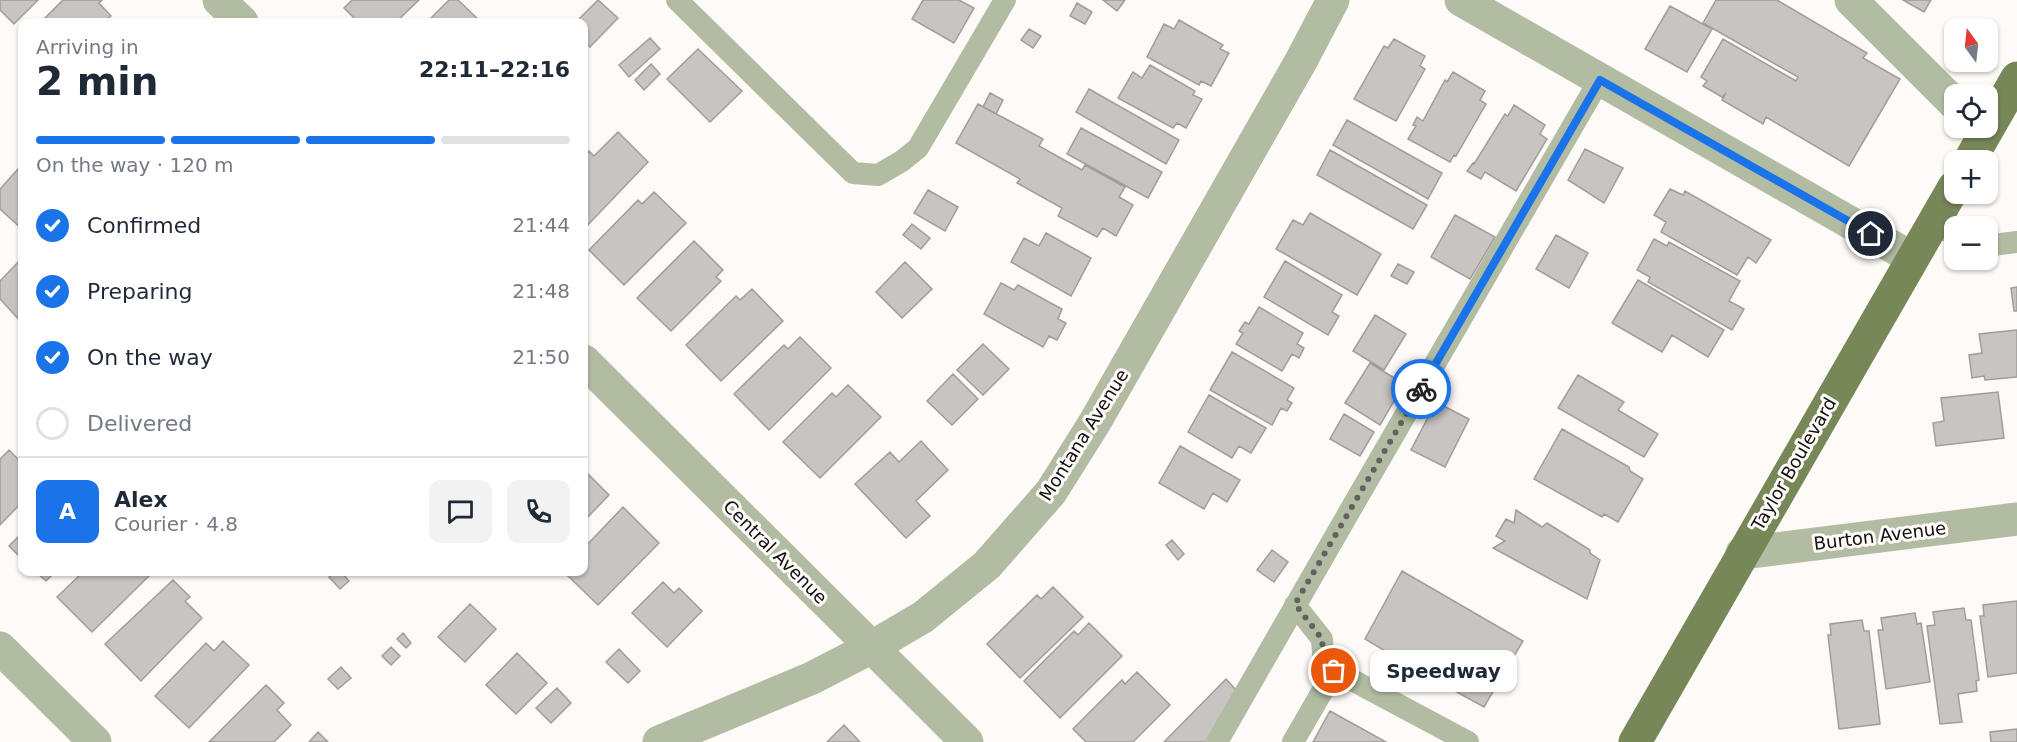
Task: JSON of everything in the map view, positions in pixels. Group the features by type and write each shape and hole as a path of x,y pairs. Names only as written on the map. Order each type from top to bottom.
{"main road":[{"path":"1978,141 2017,78"},
{"name":"Taylor Boulevard","path":"1635,742 1912,258 1943,230 1950,204"}],"street":[{"path":"219,0 238,18"},
{"name":"Montana Avenue","path":"659,742 812,678 872,647 923,618 987,565 1051,492 1095,422 1301,61 1333,0"},
{"path":"1461,0 1912,258"},
{"path":"1851,0 1944,93"},
{"name":"Central Avenue","path":"588,366 967,742"},
{"name":"Burton Avenue","path":"1742,553 2017,519"},
{"path":"0,648 95,742"}],"lane":[{"path":"677,0 853,173 878,175 902,161 918,148 1005,0"},
{"path":"1217,742 1600,80"},
{"path":"1998,244 2017,242"},
{"path":"1295,604 1322,639 1324,665 1468,742"},
{"path":"1293,742 1334,671"}],"building":[{"path":"0,0 38,0 14,24 0,10"},
{"path":"63,0 102,0 99,3 111,16 109,18 45,18"},
{"path":"352,0 419,0 400,18 354,18 344,8"},
{"path":"449,0 458,0 477,18 431,18"},
{"path":"598,0 618,18 590,47 588,45 588,18 580,18"},
{"path":"923,0 959,0 974,8 954,43 912,19"},
{"path":"1103,0 1125,0 1117,11"},
{"path":"1716,0 1777,0 1867,53 1863,58 1900,79 1849,166 1766,117 1763,124 1722,100 1726,93 1722,97 1703,86 1707,81 1701,77 1723,39 1796,81 1798,77 1703,23"},
{"path":"1903,0 1931,0 1924,12"},
{"path":"1077,3 1092,12 1085,24 1070,16"},
{"path":"1670,6 1712,29 1687,72 1645,49"},
{"path":"1179,20 1223,45 1220,49 1229,53 1211,86 1201,81 1199,85 1147,57 1164,24 1174,29"},
{"path":"1029,29 1041,36 1033,48 1021,40"},
{"path":"650,38 660,49 629,77 619,65"},
{"path":"1394,39 1425,56 1420,66 1425,69 1396,121 1354,99 1384,46 1388,48"},
{"path":"698,49 742,91 710,122 667,79"},
{"path":"651,64 660,74 644,90 635,80"},
{"path":"1150,65 1195,91 1193,95 1202,99 1186,128 1177,123 1173,128 1118,98 1133,72 1142,78"},
{"path":"1453,72 1485,91 1480,100 1486,104 1456,156 1454,155 1450,162 1408,139 1416,126 1413,125 1417,117 1423,121 1445,80 1447,82"},
{"path":"1089,89 1179,140 1166,164 1076,112"},
{"path":"990,93 1003,100 996,114 983,107"},
{"path":"978,104 1043,139 1039,146 1082,170 1085,165 1125,187 1119,197 1133,205 1116,236 1103,228 1097,237 1058,216 1062,208 1017,183 1020,179 956,143"},
{"path":"1514,105 1545,125 1540,134 1547,139 1516,191 1485,172 1481,179 1467,171 1474,164 1505,114 1508,116"},
{"path":"1347,120 1442,173 1428,199 1333,145"},
{"path":"1081,128 1162,172 1148,198 1067,154"},
{"path":"618,132 648,162 588,225 588,152 594,156"},
{"path":"1585,149 1623,168 1604,203 1568,180"},
{"path":"1330,150 1427,205 1413,229 1317,175"},
{"path":"18,169 18,225 0,209 0,189"},
{"path":"1670,189 1683,195 1685,191 1771,240 1756,263 1748,257 1737,275 1661,232 1666,222 1654,215"},
{"path":"928,190 958,207 945,231 914,213"},
{"path":"654,192 686,223 624,285 589,250 638,200 642,204"},
{"path":"1310,213 1381,254 1357,295 1276,249 1293,220 1303,225"},
{"path":"1455,215 1495,237 1470,279 1431,257"},
{"path":"912,224 930,238 921,249 903,235"},
{"path":"1046,233 1091,258 1071,296 1011,262 1024,238 1039,246"},
{"path":"1556,235 1588,253 1569,288 1536,269"},
{"path":"1654,239 1667,246 1669,242 1740,281 1729,301 1744,309 1732,330 1648,282 1650,277 1637,270"},
{"path":"694,241 723,270 716,277 721,281 671,331 637,298"},
{"path":"1285,261 1342,295 1332,312 1339,316 1328,335 1264,297"},
{"path":"18,262 18,319 0,299 0,281"},
{"path":"905,262 932,289 902,318 876,292"},
{"path":"1398,264 1414,272 1407,284 1391,276"},
{"path":"1638,280 1724,330 1708,357 1672,335 1662,352 1612,323"},
{"path":"1001,283 1014,290 1018,285 1062,309 1058,319 1066,323 1057,340 1049,336 1043,347 984,314"},
{"path":"2017,287 2017,311 2014,311 2011,288"},
{"path":"752,289 783,321 721,381 686,345 736,296 740,300"},
{"path":"1259,307 1303,333 1297,344 1304,348 1299,358 1292,354 1282,371 1236,344 1243,333 1239,331 1245,322 1249,324"},
{"path":"1375,315 1406,334 1384,370 1353,351"},
{"path":"2017,330 2017,377 1985,380 1984,376 1972,378 1969,355 1982,353 1979,334"},
{"path":"800,337 831,368 769,430 734,394 784,345 788,349"},
{"path":"983,344 1009,369 983,395 957,370"},
{"path":"1232,352 1294,388 1287,400 1292,403 1287,411 1281,408 1272,425 1210,390"},
{"path":"1370,363 1404,384 1380,425 1345,403"},
{"path":"953,374 978,399 952,425 927,401"},
{"path":"1578,375 1624,402 1618,410 1658,434 1644,457 1558,408"},
{"path":"848,385 881,417 820,478 783,442 832,393 836,397"},
{"path":"1998,392 2004,438 1936,446 1933,423 1944,421 1941,398"},
{"path":"1209,395 1266,428 1251,453 1239,446 1232,458 1188,432"},
{"path":"1436,402 1469,419 1445,467 1411,450"},
{"path":"1344,414 1374,432 1360,456 1330,439"},
{"path":"1562,429 1629,467 1630,471 1643,479 1618,522 1604,514 1602,517 1534,479"},
{"path":"921,441 948,470 916,501 930,516 906,538 855,484 890,452 899,462"},
{"path":"1180,446 1240,480 1227,502 1213,493 1204,509 1159,483"},
{"path":"9,450 18,459 18,506 0,525 0,459"},
{"path":"588,474 609,495 588,517"},
{"path":"623,507 659,543 598,605 568,576 588,576 588,544"},
{"path":"1516,510 1542,527 1547,523 1590,550 1590,553 1600,560 1587,599 1493,548 1505,541 1496,536 1506,519 1514,523"},
{"path":"18,537 18,555 9,546"},
{"path":"1172,540 1184,554 1178,560 1166,545"},
{"path":"1272,550 1288,562 1274,582 1257,570"},
{"path":"1402,571 1523,641 1484,707 1455,691 1445,690 1400,664 1397,658 1365,639"},
{"path":"40,576 51,576 46,581"},
{"path":"79,576 149,576 92,632 57,597"},
{"path":"345,576 349,581 340,589 329,577"},
{"path":"173,580 190,597 185,601 202,618 141,681 105,644"},
{"path":"663,582 674,593 679,588 702,611 667,647 632,613"},
{"path":"1053,587 1083,617 1020,678 987,644 1037,595 1041,599"},
{"path":"2017,601 2017,673 1988,677 1980,616 1984,616 1983,605"},
{"path":"470,604 496,629 465,662 438,637"},
{"path":"1964,608 1966,620 1971,620 1979,680 1976,681 1977,691 1958,694 1962,722 1940,724 1927,626 1935,625 1933,612"},
{"path":"1915,613 1917,624 1921,623 1930,682 1886,689 1878,630 1883,630 1881,618"},
{"path":"1862,620 1864,631 1869,631 1880,724 1839,729 1828,635 1831,635 1830,624"},
{"path":"1089,623 1122,656 1060,718 1024,681 1074,631 1078,635"},
{"path":"403,633 411,643 406,648 397,639"},
{"path":"223,641 249,665 189,728 155,696 206,643 214,651"},
{"path":"391,647 400,656 391,665 382,656"},
{"path":"619,649 640,671 628,683 606,662"},
{"path":"517,653 547,683 516,714 486,685"},
{"path":"341,667 351,678 338,689 328,679"},
{"path":"1137,672 1170,705 1133,742 1086,742 1073,729 1122,680 1125,684"},
{"path":"1226,679 1237,691 1207,742 1164,742"},
{"path":"266,685 284,703 277,710 291,725 274,742 209,742"},
{"path":"557,688 571,703 551,723 536,708"},
{"path":"1330,711 1386,742 1313,742"},
{"path":"844,725 860,742 827,742"},
{"path":"2017,729 2017,742 1991,742 1990,732"},
{"path":"318,732 328,742 309,742"}],"way so far":[{"path":"1334,671 1324,665 1322,639 1295,604 1421,389"}],"place":[{"name":"Speedway","path":"1334,671"}],"route":[{"path":"1421,389 1600,80 1871,234"}]}
